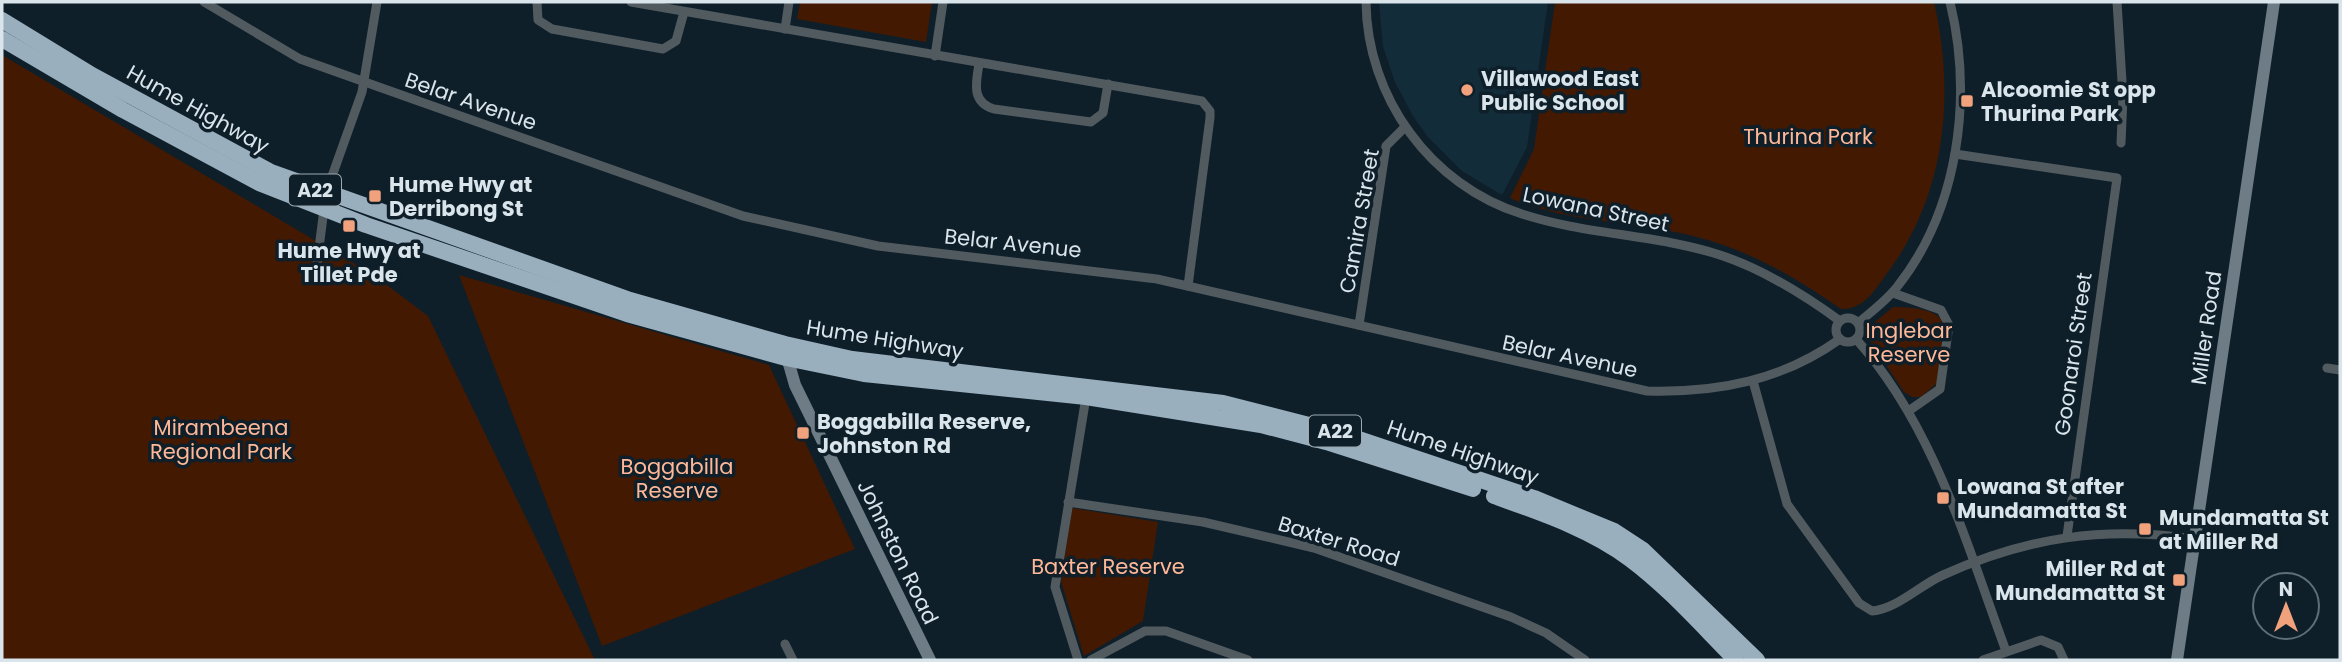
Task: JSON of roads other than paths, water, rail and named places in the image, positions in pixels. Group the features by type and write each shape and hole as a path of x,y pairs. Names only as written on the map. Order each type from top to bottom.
{"highway":[{"name":"Hume Highway","path":"2,20 225,148 324,201"},
{"name":"Hume Highway","path":"2,39 186,145 259,183 324,201 785,351 864,374 1086,397 1211,416 1326,442 1478,490 1564,522 1605,543 1656,580 1736,660"},
{"name":"Hume Highway","path":"785,351 1085,384 1223,403 1344,433 1556,506 1614,531 1664,567 1757,660"}],"main road":[{"name":"Miller Road","path":"2177,660 2274,2"},
{"name":"Johnston Road","path":"785,351 795,385 930,660"}],"street":[{"name":"Belar Avenue","path":"204,2 282,50 364,82 743,216 878,246 1130,274 1647,391 1702,390 1753,381 1796,366 1840,339"},
{"path":"316,272 324,201 364,82 377,2"},
{"path":"537,2 538,20 552,29 663,49 676,41 684,12"},
{"path":"631,2 935,57 1202,101 1210,111 1188,286"},
{"path":"785,29 789,2"},
{"path":"935,57 943,2"},
{"name":"Lowana Street","path":"1366,2 1377,68 1389,102 1404,128 1462,183 1501,206 1542,220 1666,241 1721,255 1776,279 1840,321"},
{"path":"1858,323 1893,293 1910,269 1945,200 1955,154 1959,73 1950,2"},
{"path":"2117,2 2123,97 2121,143"},
{"path":"979,64 975,90 979,100 988,107 1008,111 1091,122 1103,113 1108,85"},
{"name":"Camira Street","path":"1359,325 1386,146 1404,128"},
{"name":"Goonaroi Street","path":"1955,154 2117,178 2067,536"},
{"path":"1893,293 1941,310 1950,325 1942,384 1937,392 1910,410"},
{"path":"1849,318 1858,323 1860,332 1856,339 1849,342 1840,339 1836,330 1840,321 1849,318"},
{"path":"1856,339 1910,410 1929,448 2006,651"},
{"path":"2327,368 2340,370"},
{"path":"1753,381 1787,504 1865,608 1880,610 1942,575 2000,552 2067,536 2138,534 2195,539"},
{"path":"1078,660 1055,587 1086,397"},
{"name":"Baxter Road","path":"1068,502 1203,522 1314,548 1511,617 1546,633 1572,657 1585,660"},
{"path":"1091,660 1145,631 1167,631 1248,660"},
{"path":"1983,660 2041,640 2058,648 2064,660"},
{"path":"785,644 793,660"}],"place":[{"name":"Villawood East Public School","path":"1467,90"},
{"name":"Alcoomie St opp Thurina Park","path":"1967,101"},
{"name":"Hume Hwy at Derribong St","path":"375,196"},
{"name":"Hume Hwy at Tillet Pde","path":"349,226"},
{"name":"Boggabilla Reserve, Johnston Rd","path":"803,433"},
{"name":"Lowana St after Mundamatta St","path":"1943,498"},
{"name":"Mundamatta St at Miller Rd","path":"2145,529"},
{"name":"Miller Rd at Mundamatta St","path":"2179,580"}],"park label":[{"name":"Thurina Park","path":"1808,136"},
{"name":"Inglebar Reserve","path":"1909,342"},
{"name":"Mirambeena Regional Park","path":"221,439"},
{"name":"Boggabilla Reserve","path":"677,478"},
{"name":"Baxter Reserve","path":"1108,566"}]}
